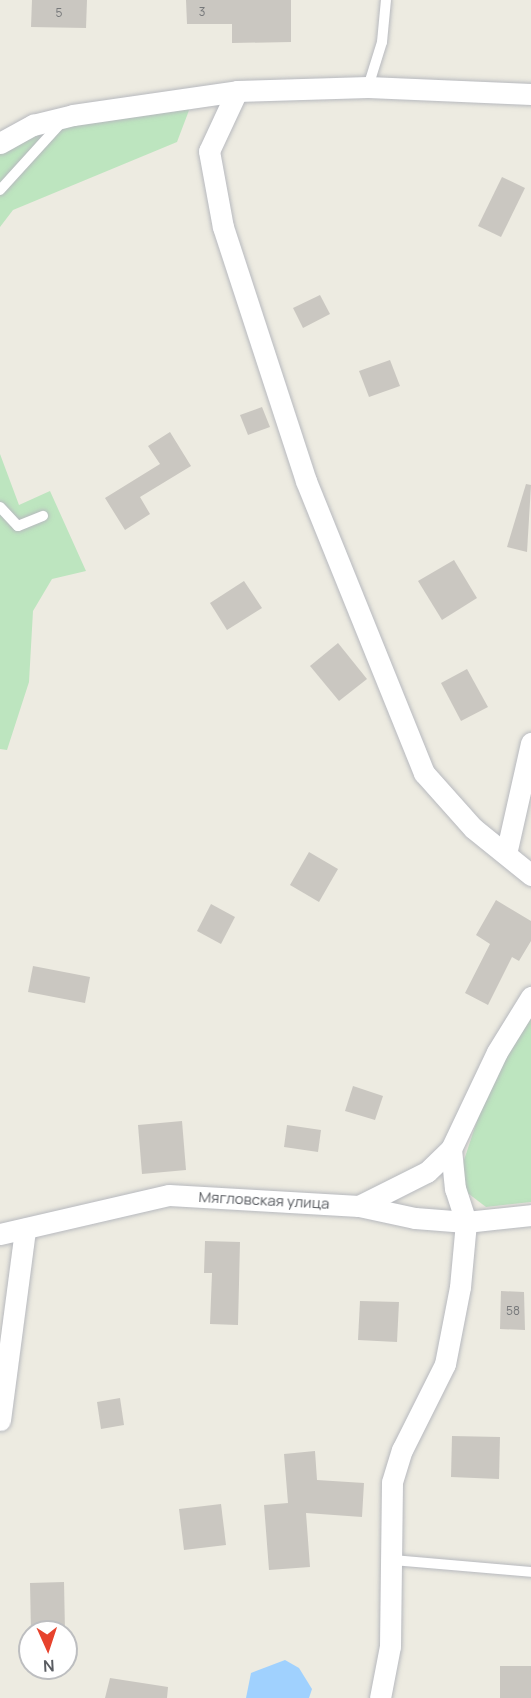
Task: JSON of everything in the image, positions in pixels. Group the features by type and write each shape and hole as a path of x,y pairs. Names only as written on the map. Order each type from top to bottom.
{"street":[{"path":"0,143 33,125 73,115 237,91 368,87 531,94"},
{"path":"237,91 209,151 223,227 306,480 424,773 473,828 531,875"},
{"path":"506,854 531,743"},
{"path":"359,1206 427,1172 451,1149 497,1052 531,997"},
{"path":"380,1698 390,1646 392,1482 402,1450 445,1364 466,1222 455,1189 451,1149"},
{"name":"Мягловская улица","path":"0,1234 169,1195 359,1206 415,1218 466,1222 531,1215"},
{"path":"0,1420 25,1229"}],"lane":[{"path":"368,87 381,42 386,0"},
{"path":"0,190 49,132 73,115"},
{"path":"0,507 18,526 43,516"},
{"path":"392,1560 531,1572"}],"green space":[{"path":"191,105 177,142 13,210 0,227 0,150 59,123"},
{"path":"0,454 19,505 50,491 86,571 52,579 33,611 29,682 7,750 0,749"},
{"path":"531,1018 531,1202 486,1207 465,1191 463,1163 480,1112 510,1047"}],"water":[{"path":"285,1660 299,1668 312,1689 309,1698 246,1698 251,1673"}],"building":[{"path":"32,0 87,0 86,28 31,27"},
{"path":"186,0 291,0 291,42 232,43 232,24 187,24"},
{"path":"502,177 525,188 501,237 478,226"},
{"path":"320,295 330,314 303,328 293,308"},
{"path":"390,360 400,386 369,397 359,371"},
{"path":"262,407 270,427 248,435 240,415"},
{"path":"170,432 191,466 140,497 150,514 125,530 105,498 160,464 148,446"},
{"path":"526,484 531,485 527,552 507,547"},
{"path":"454,560 477,598 442,620 418,581"},
{"path":"244,581 262,608 227,630 210,603"},
{"path":"338,643 367,679 339,701 310,666"},
{"path":"467,669 488,707 461,721 441,683"},
{"path":"309,852 338,869 319,902 290,885"},
{"path":"496,900 531,921 531,941 519,961 512,957 488,1005 465,993 490,944 476,935"},
{"path":"211,904 235,917 221,944 197,931"},
{"path":"33,966 90,977 85,1003 28,992"},
{"path":"353,1086 383,1096 375,1120 345,1111"},
{"path":"182,1121 186,1170 142,1174 138,1125"},
{"path":"287,1125 321,1130 318,1152 284,1147"},
{"path":"205,1241 240,1242 238,1325 210,1324 212,1273 204,1273"},
{"path":"501,1291 524,1292 525,1330 500,1329"},
{"path":"360,1301 399,1302 397,1342 358,1340"},
{"path":"120,1398 124,1425 101,1429 97,1402"},
{"path":"452,1436 500,1437 499,1479 451,1477"},
{"path":"315,1451 317,1480 364,1483 362,1517 306,1513 310,1567 269,1570 264,1505 288,1503 284,1454"},
{"path":"221,1504 226,1545 184,1550 179,1509"},
{"path":"64,1582 65,1620 31,1620 30,1583"},
{"path":"500,1666 531,1666 531,1698 500,1698"},
{"path":"110,1678 168,1687 167,1698 105,1698"}]}
